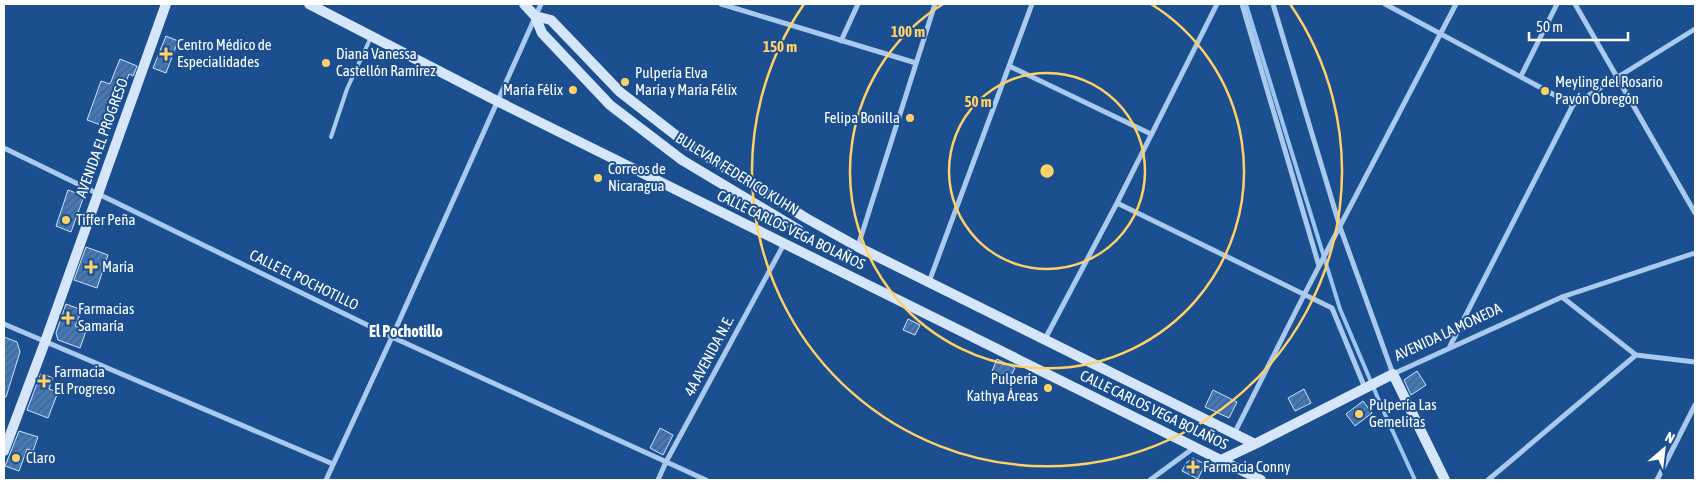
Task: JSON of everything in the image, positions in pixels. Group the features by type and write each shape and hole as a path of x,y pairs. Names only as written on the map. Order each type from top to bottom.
{"street":[{"name":"AVENIDA EL PROGRESO","path":"4,451 166,4"},
{"name":"CALLE CARLOS VEGA BOLAÑOS","path":"309,4 497,101 1221,460 1246,477 1261,480"},
{"name":"BULEVAR FEDERICO KUHN","path":"524,4 535,16 542,33 610,105 682,160 799,230"},
{"path":"326,480 541,4"},
{"path":"721,4 916,63"},
{"path":"841,41 858,4"},
{"path":"858,247 935,4"},
{"path":"929,283 1032,4"},
{"path":"1045,340 1218,4"},
{"path":"1242,4 1319,267"},
{"path":"1273,4 1340,227 1391,374 1445,480"},
{"path":"1386,4 1573,105"},
{"path":"1234,434 1304,295 1456,4"},
{"path":"1521,76 1557,4"},
{"path":"1574,4 1695,213"},
{"name":"BULEVAR FEDERICO KUHN","path":"535,16 551,20 620,92 691,147 806,218"},
{"path":"1450,347 1573,105 1695,29"},
{"path":"1009,66 1151,134"},
{"name":"CALLE EL POCHOTILLO","path":"4,148 392,337 706,480"},
{"path":"1117,203 1332,308 1367,387"},
{"name":"CALLE CARLOS VEGA BOLAÑOS","path":"806,218 929,283 1255,444"},
{"path":"787,245 806,218"},
{"name":"4A AVENIDA N.E.","path":"658,480 666,462 787,245"},
{"name":"AVENIDA LA MONEDA","path":"1221,460 1391,374 1562,297 1695,253"},
{"path":"1562,297 1636,355 1695,362"},
{"path":"4,324 333,464"},
{"path":"1488,480 1636,355"},
{"path":"1657,480 1695,405"},
{"path":"1150,480 1195,447"}],"lane":[{"path":"331,137 347,89 371,35"}],"building":[{"name":"Centro Médico de Especialidades","path":"166,36 178,41 166,73 153,68"},
{"path":"120,59 137,66 133,76 129,74 109,128 87,120 101,81 110,84"},
{"path":"68,190 84,196 71,232 56,226"},
{"name":"María","path":"86,247 108,255 97,288 74,280"},
{"name":"Farmacias Samaría","path":"66,304 82,310 75,326 86,331 80,348 58,340 56,333"},
{"path":"908,319 920,325 915,335 903,330"},
{"path":"4,337 17,342 20,352 6,397 4,397"},
{"path":"997,359 1015,368 1009,380 992,371"},
{"path":"1417,371 1426,385 1411,395 1404,380"},
{"path":"41,373 53,378 49,389 58,392 48,418 27,410"},
{"path":"1304,389 1311,403 1295,411 1288,398"},
{"path":"1213,390 1237,402 1229,418 1205,407"},
{"name":"Pulpería Las Gemelitas","path":"1363,401 1372,413 1355,426 1346,414"},
{"path":"660,428 673,435 663,455 650,448"},
{"path":"19,431 38,437 33,451 27,449 19,471 5,466"},
{"name":"Farmacia Conny","path":"1193,458 1205,464 1198,479 1182,471 1186,463"}],"waterway":[{"path":"1246,4 1340,309 1415,480"}],"place":[{"name":"Centro Médico de Especialidades","path":"166,54"},
{"name":"Diana Vanessa Castellón Ramírez","path":"326,63"},
{"name":"Pulpería Elva María y María Félix","path":"625,82"},
{"name":"María Félix","path":"573,90"},
{"name":"Meyling del Rosario Pavón Obregón","path":"1545,91"},
{"name":"Felipa Bonilla","path":"910,118"},
{"name":"Correos de Nicaragua","path":"598,178"},
{"name":"Tiffer Peña","path":"66,220"},
{"name":"María","path":"91,267"},
{"name":"Farmacias Samaría","path":"68,318"},
{"name":"Farmacia El Progreso","path":"44,381"},
{"name":"Pulpería Kathya Áreas","path":"1048,388"},
{"name":"Pulpería Las Gemelitas","path":"1359,414"},
{"name":"Claro","path":"16,458"},
{"name":"Farmacia Conny","path":"1193,467"}],"district":[{"name":"El Pochotillo","path":"406,331"}]}
